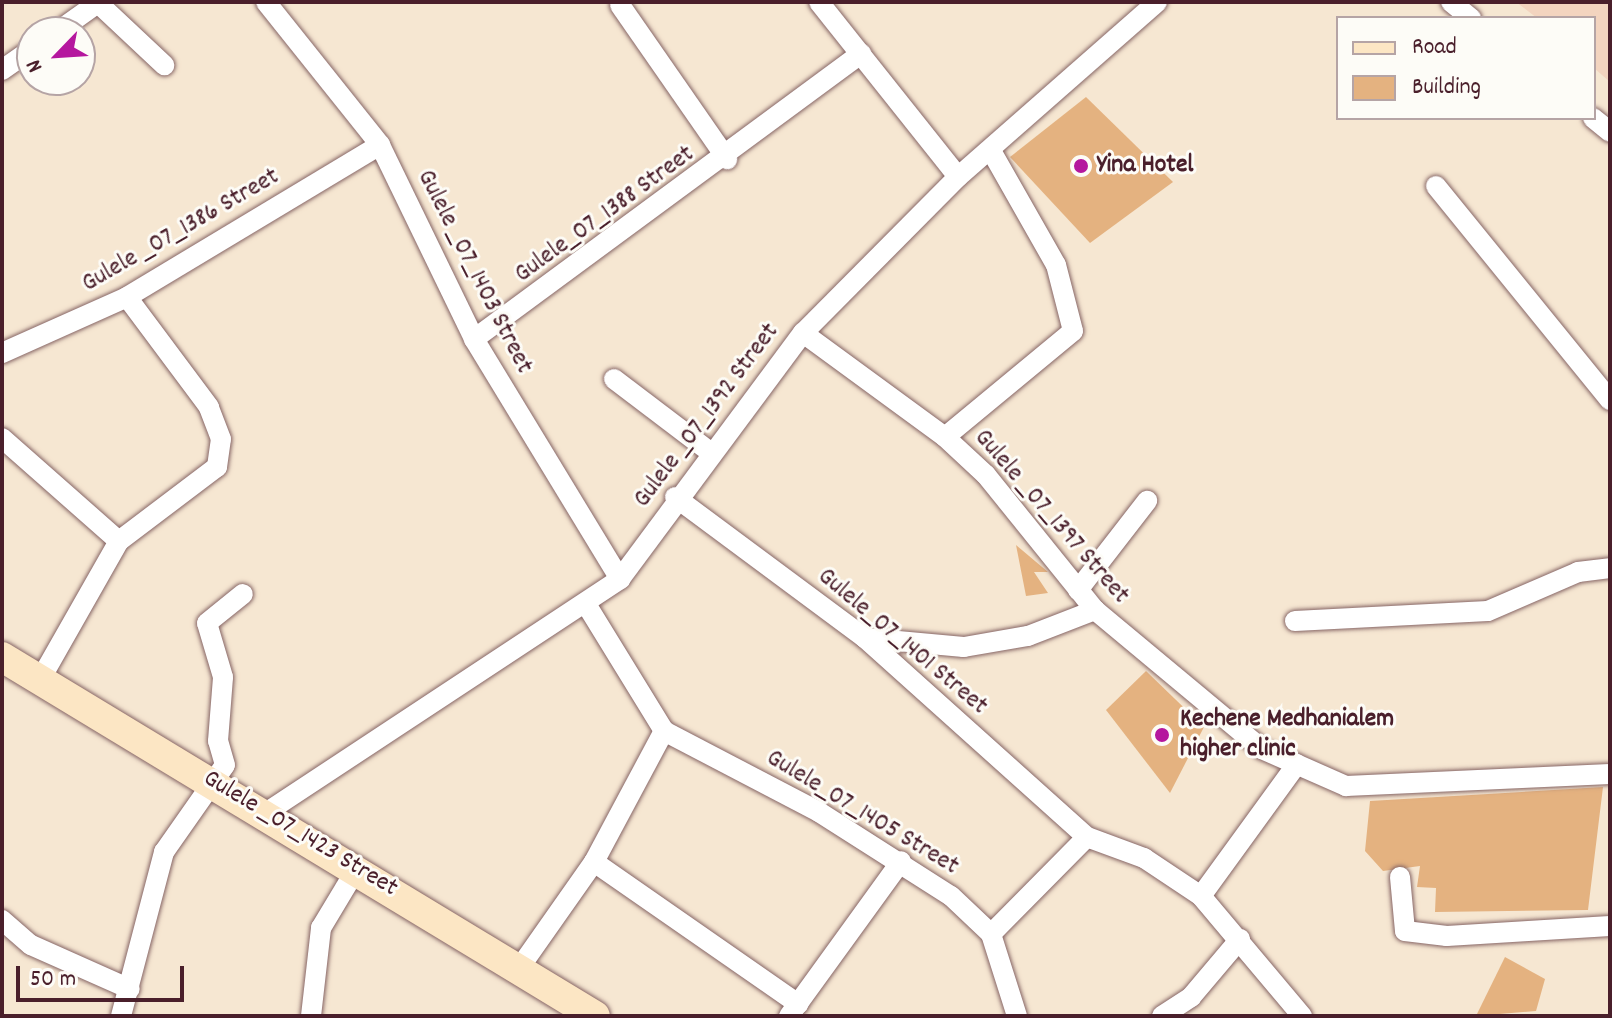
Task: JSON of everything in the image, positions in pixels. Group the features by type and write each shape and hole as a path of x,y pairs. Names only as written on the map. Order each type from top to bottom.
{"main road":[{"name":"Gulele _07_1423 Street","path":"4,660 357,868 595,1016"}],"street":[{"path":"79,16 99,2 164,65"},
{"name":"Gulele _07_1403 Street","path":"266,2 380,145 474,339 620,579"},
{"path":"819,2 958,177"},
{"name":"Gulele _07_1392 Street","path":"264,814 620,579 675,497 803,333 958,177 1157,2"},
{"path":"1451,2 1468,16"},
{"name":"Gulele_07_1388 Street","path":"620,5 727,159"},
{"name":"Gulele_07_1388 Street","path":"474,339 727,159 861,54"},
{"name":"Gulele _07_1386 Street","path":"2,353 127,297 380,145"},
{"path":"945,437 1073,331 1056,265 990,149"},
{"path":"1436,186 1610,400"},
{"path":"40,680 119,541 217,467 221,439 209,407 127,297"},
{"name":"Gulele _07_1397 Street","path":"803,333 945,437 986,475 1095,610 1208,710 1297,764 1346,786 1610,774"},
{"path":"614,379 710,452"},
{"path":"2,438 119,541"},
{"name":"Gulele_07_1401 Street","path":"675,497 865,638 1087,837 1144,858 1201,896 1302,1016"},
{"path":"1078,590 1147,501"},
{"path":"1295,621 1488,611 1578,572 1610,568"},
{"path":"121,1016 130,989 136,936 164,852 209,780 225,765 218,741 223,677 207,623 243,594"},
{"path":"518,970 594,862 664,731 586,604"},
{"path":"865,638 964,647 1028,636 1095,610"},
{"name":"Gulele_07_1405 Street","path":"664,731 901,861 991,934"},
{"path":"1201,896 1297,764"},
{"path":"1017,1016 991,934 1087,837"},
{"path":"594,862 793,1010 901,861"},
{"path":"311,1016 321,928 357,868"},
{"path":"1400,877 1405,931 1447,936 1610,926"},
{"path":"2,920 31,945 130,989"},
{"path":"1162,1016 1191,997 1240,939"}],"shaded area":[{"path":"1516,2 1610,2 1610,82 1596,70 1596,16 1534,16"}],"building":[{"name":"Yina Hotel","path":"1086,97 1173,182 1090,243 1010,157"},
{"path":"1016,545 1048,572 1034,572 1048,593 1026,596"},
{"name":"Kechene Medhanialem higher clinic","path":"1146,671 1204,727 1170,793 1106,710"},
{"path":"1603,787 1588,910 1435,912 1436,888 1417,887 1420,866 1383,871 1365,851 1370,801"},
{"path":"1505,957 1545,979 1536,1011 1476,1016"}],"place":[{"name":"Yina Hotel","path":"1081,166"},
{"name":"Kechene Medhanialem higher clinic","path":"1162,735"}]}
